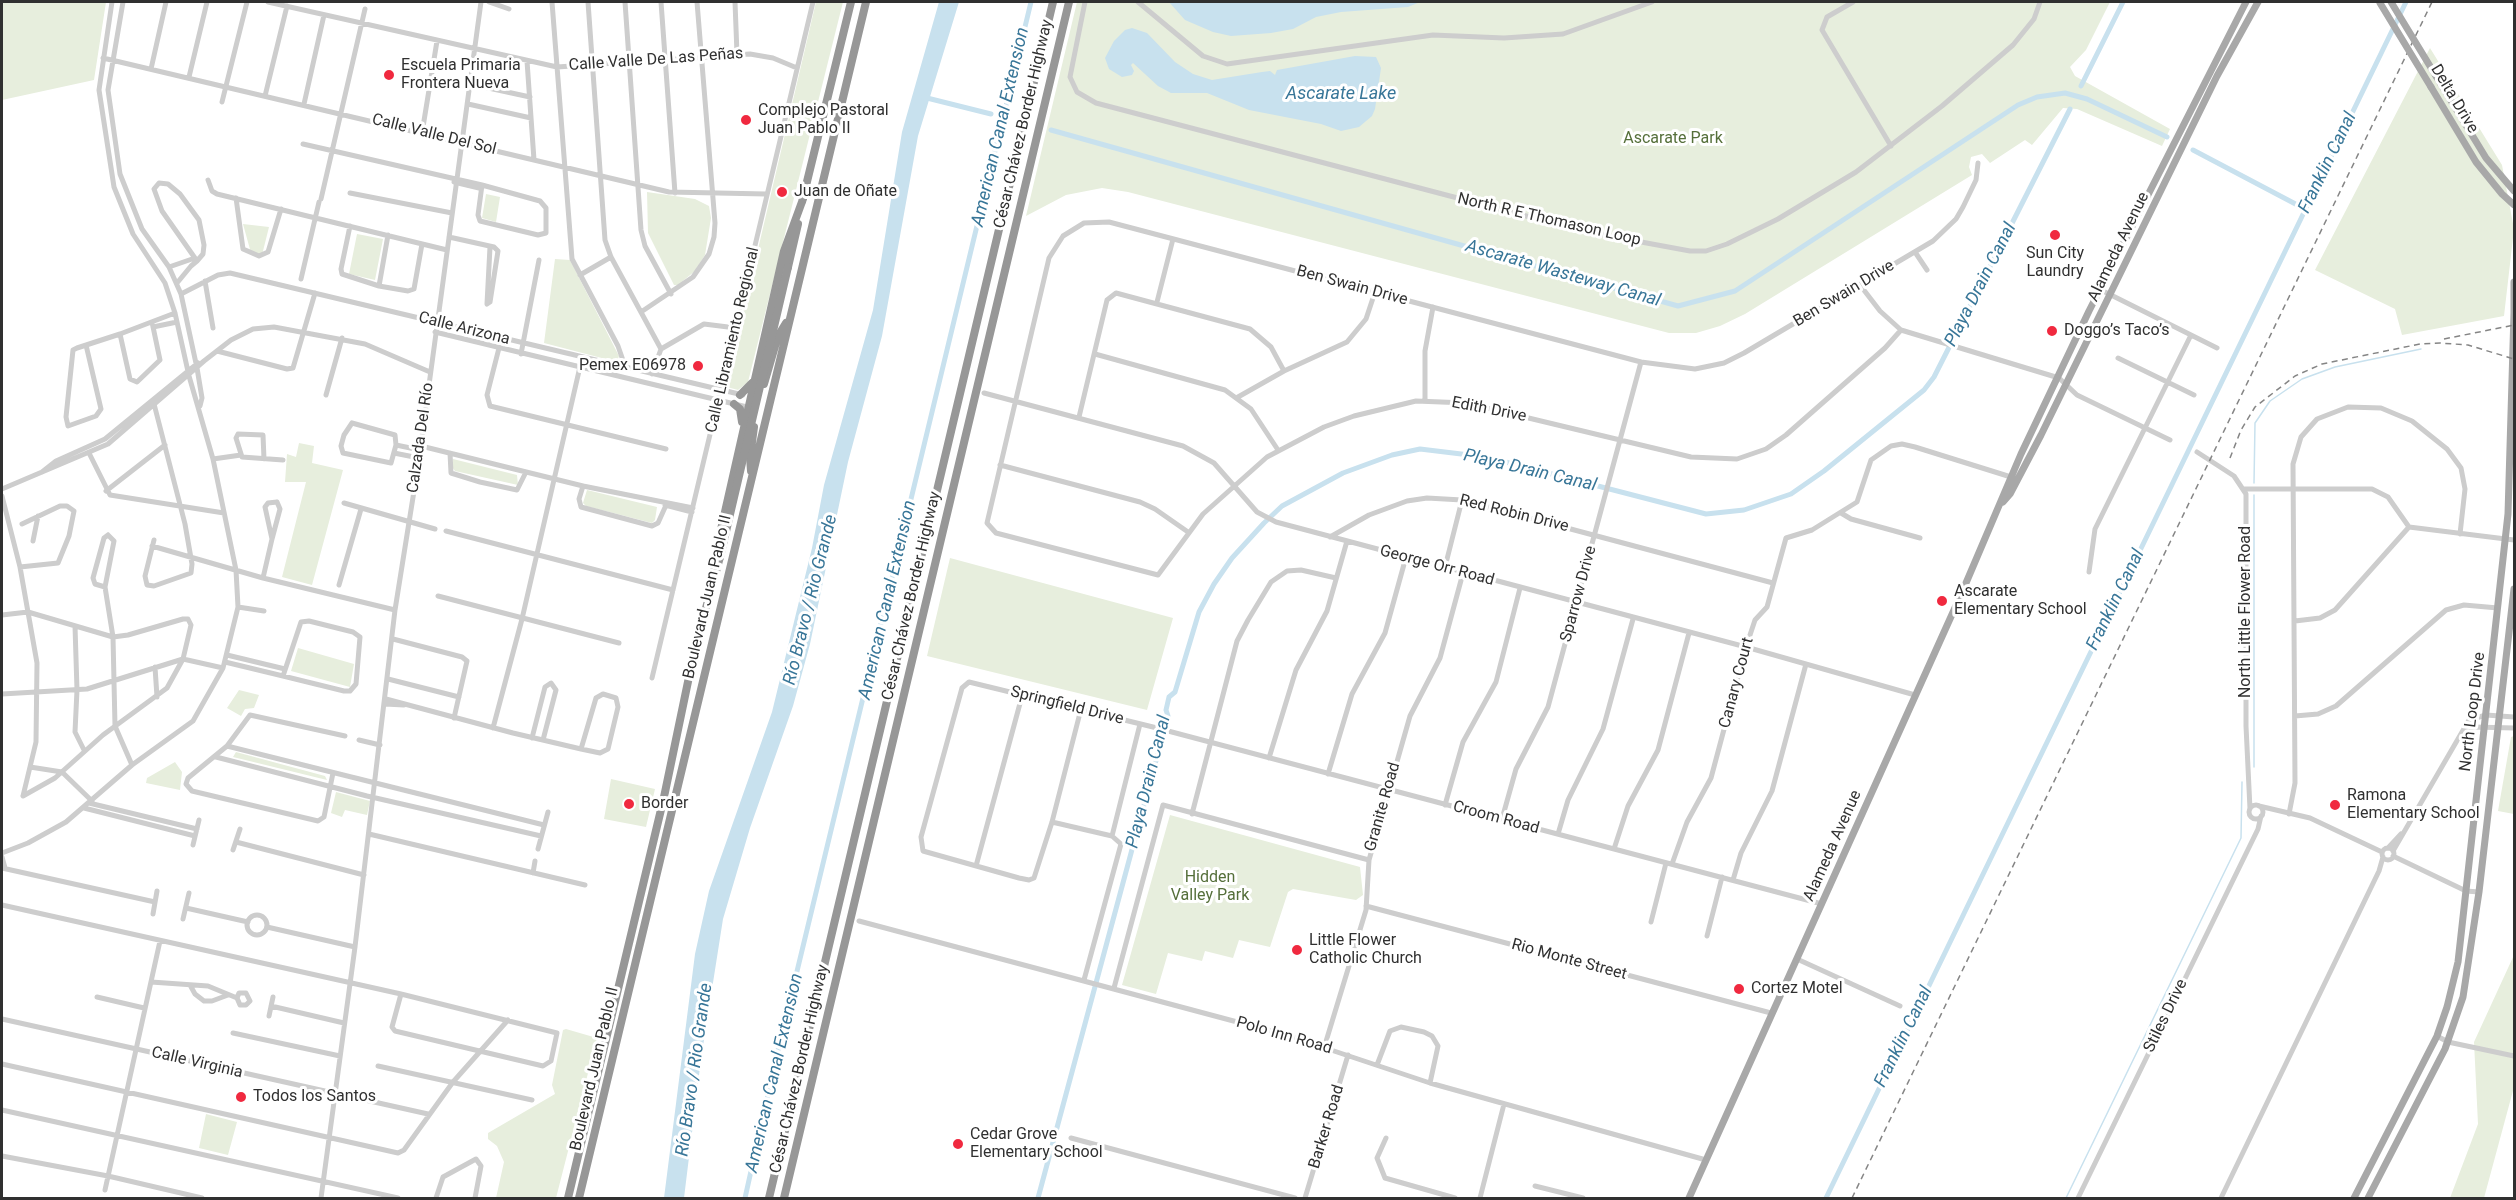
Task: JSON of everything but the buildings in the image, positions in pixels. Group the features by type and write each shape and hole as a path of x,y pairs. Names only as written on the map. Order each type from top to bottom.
{"highway":[{"name":"Boulevard Juan Pablo II","path":"568,1198 664,798 695,648 720,557 851,2"},
{"name":"Boulevard Juan Pablo II","path":"579,1198 866,2"},
{"name":"César Chávez Border Highway","path":"769,1198 1053,2"},
{"name":"César Chávez Border Highway","path":"784,1198 1069,2"},
{"path":"695,648 784,251 803,199"},
{"path":"750,402 763,390 778,336 792,312"},
{"path":"740,395 750,387 754,380"},
{"path":"750,402 756,412 750,457 752,477"},
{"path":"734,404 741,413 742,431"}],"main road":[{"name":"Alameda Avenue","path":"1689,1198 2002,504 2011,477 2101,290 2246,2"},
{"name":"Alameda Avenue","path":"2002,504 2010,494 2065,386 2217,76 2258,2"},
{"name":"Delta Drive","path":"2379,2 2476,162 2514,205"},
{"name":"Delta Drive","path":"2391,2 2486,158 2514,190"},
{"name":"North Loop Drive","path":"2354,1198 2437,1036 2453,984 2466,891 2506,539 2513,430 2514,282"},
{"name":"North Loop Drive","path":"2368,1198 2448,1042 2469,970 2514,589"},
{"path":"2362,1182 2373,1188"}],"street":[{"path":"112,2 99,90 114,187 133,234 159,273 175,313 188,373 200,406 213,459 236,570 238,607 224,665 193,721 132,765 84,808 52,832 2,855 3,868 155,902"},
{"path":"123,2 108,90 123,185 142,229 169,267 181,294 202,398 200,406"},
{"path":"151,69 166,2"},
{"path":"189,77 207,2"},
{"path":"222,102 247,2"},
{"name":"Calle Valle De Las Peñas","path":"268,2 557,67 737,54 765,56 797,68"},
{"name":"Calzada Del Río","path":"321,1198 376,783 395,610 421,448 436,322 481,2"},
{"path":"489,2 509,9"},
{"path":"552,2 572,259 618,346 626,369"},
{"path":"588,2 605,240 611,257 661,349"},
{"path":"625,2 637,185 643,238 671,294"},
{"path":"661,2 675,193"},
{"path":"640,312 671,294 693,277 709,254 715,223 697,2"},
{"path":"735,2 737,54"},
{"name":"Calle Libramiento Regional","path":"652,678 813,2"},
{"name":"North R E Thomason Loop","path":"1085,2 1070,77 1077,92 1095,103 1587,232 1690,251 1706,251 1727,244 1828,190 1891,146 2013,45 2027,29 2039,2"},
{"path":"1139,2 1203,56 1227,64 1433,35 1504,38 1563,34 1652,2"},
{"path":"1853,2 1827,17 1822,30 1891,146"},
{"path":"265,96 287,6"},
{"path":"301,279 364,9"},
{"path":"303,104 324,15"},
{"path":"422,133 437,41"},
{"name":"Calle Valle Del Sol","path":"103,58 675,193 766,194"},
{"path":"527,61 534,160"},
{"path":"470,84 530,97"},
{"path":"99,90 108,90"},
{"path":"468,104 531,118"},
{"path":"303,144 540,201 546,208 547,232 540,235 482,222 478,215 484,188"},
{"name":"Ben Swain Drive","path":"988,527 987,519 1049,258 1063,236 1084,223 1101,221 1641,362 1683,369 1724,363 1860,285 1942,234 1959,214 1976,180 1978,163"},
{"path":"208,180 215,192 447,250"},
{"path":"177,283 197,259 204,245 199,220 177,190 168,184 159,183 154,189 162,211 197,259"},
{"path":"350,193 453,213"},
{"path":"236,198 243,249 259,256 268,252 281,209"},
{"path":"350,226 341,269 344,276 379,286 408,291 414,289 422,244"},
{"path":"133,234 142,229"},
{"path":"379,286 388,236"},
{"path":"449,237 495,248 498,253 490,302 487,304 485,301 490,247"},
{"path":"1157,302 1173,239"},
{"path":"1915,252 1927,270"},
{"path":"580,275 611,257"},
{"path":"169,267 197,259"},
{"path":"521,354 539,260"},
{"name":"Calle Arizona","path":"181,294 205,281 230,273 740,395 750,402"},
{"path":"205,281 213,328"},
{"path":"1860,285 1880,311 1901,330 2059,378 2077,395 2170,440"},
{"path":"2101,290 2217,348"},
{"path":"217,351 287,369 293,368 315,292"},
{"path":"1238,397 1284,371 1347,342 1366,319 1374,292"},
{"path":"1079,417 1107,300 1113,294 1120,293 1157,302 1250,329 1271,347 1284,371"},
{"path":"1425,401 1425,351 1433,307"},
{"path":"86,345 100,412 74,426 68,426 66,417 73,350 86,345 152,324 175,313"},
{"path":"152,324 177,322"},
{"path":"120,334 130,379 134,383 160,360 152,324"},
{"path":"652,374 661,349 704,324 736,328"},
{"path":"2,489 39,475 113,440 196,366 242,334 260,327 342,338 374,346 430,372"},
{"name":"Edith Drive","path":"988,527 996,533 1156,575 1164,570 1188,532 1233,485 1278,450 1324,428 1371,410 1425,401 1466,403 1704,459 1737,459 1759,452 1786,435 1885,348 1901,330"},
{"name":"Calle Arizona","path":"435,332 718,401 734,404 750,402"},
{"path":"2089,573 2095,529 2191,335"},
{"path":"327,395 342,338"},
{"path":"499,348 487,395 490,406 666,449"},
{"path":"184,353 194,352"},
{"path":"1095,354 1208,384 1238,397 1258,418 1278,450"},
{"path":"493,728 522,619 582,358"},
{"path":"2118,358 2194,395"},
{"name":"Sparrow Drive","path":"1502,819 1519,763 1548,707 1641,362"},
{"name":"George Orr Road","path":"984,393 1183,446 1214,463 1264,516 1272,520 1633,619 1746,647 1915,695"},
{"path":"154,402 191,556 191,573 149,586 145,576 153,543 191,556 263,578 395,610"},
{"path":"2289,814 2295,783 2295,450 2308,427 2325,415 2340,409 2381,408 2412,421 2454,458 2463,473 2465,489 2460,534"},
{"path":"352,423 393,434 396,445 394,453 391,463 385,464 345,454 341,446 347,428 352,423"},
{"path":"241,455 236,438 238,434 260,434 264,438 264,459"},
{"name":"Canary Court","path":"1651,922 1669,863 1687,822 1711,778 1746,647 1755,620 1767,607 1786,538 1812,530 1841,513 1859,498 1871,460 1889,447 1902,444 1915,447 2011,477"},
{"path":"106,491 165,445"},
{"path":"396,445 450,453 692,510"},
{"path":"88,451 106,491 122,498 224,513"},
{"path":"2197,452 2226,469 2244,489 2378,491 2390,499 2409,527 2514,540"},
{"path":"394,453 419,458"},
{"path":"450,453 451,472 492,484 517,490 526,472"},
{"path":"213,459 241,455 245,458 283,460"},
{"path":"1000,465 1140,502 1160,512 1188,532"},
{"path":"583,486 579,499 581,507 652,526 658,523 665,504"},
{"name":"North Little Flower Road","path":"2244,489 2250,812"},
{"path":"2,496 20,567 28,612 36,652 38,692 36,742 22,796 63,772 84,750 167,688 183,659 192,628 188,619 183,619 113,637 28,612 2,615"},
{"name":"Red Robin Drive","path":"1330,537 1369,515 1407,501 1427,498 1462,500 1773,583"},
{"path":"1445,567 1462,500"},
{"path":"263,578 280,509 275,502 268,503 265,507 272,539"},
{"path":"344,503 435,529"},
{"path":"20,567 56,564 62,558 74,518 72,508 60,506 22,524"},
{"path":"339,585 361,509"},
{"path":"1841,513 1851,519 1920,538"},
{"path":"33,541 38,516"},
{"path":"2295,621 2320,618 2335,610 2409,527"},
{"path":"446,531 673,590"},
{"path":"105,587 95,584 93,578 104,538 108,535 114,541 105,587 113,637 116,679 115,726 132,765"},
{"path":"1269,758 1296,670 1325,617 1347,541"},
{"path":"1328,774 1352,694 1385,633 1406,557"},
{"path":"1192,814 1237,642 1271,582 1278,575 1292,569 1336,578"},
{"name":"Granite Road","path":"1324,1048 1366,906 1368,860 1388,790 1410,716 1440,658 1463,573"},
{"path":"1445,805 1463,742 1496,682 1520,588"},
{"path":"438,596 619,643"},
{"path":"2295,716 2318,714 2336,706 2446,610 2464,605 2498,608"},
{"path":"238,607 264,612"},
{"path":"1558,834 1572,790 1603,729 1633,619"},
{"path":"2,694 77,690 183,659 283,676 350,691 356,684 360,637 353,632 303,621 283,676"},
{"path":"75,626 77,690 75,732 84,750"},
{"path":"1614,849 1628,806 1658,750 1689,633"},
{"path":"393,639 462,657 467,661 454,718"},
{"path":"227,655 285,669"},
{"path":"1733,880 1745,844 1772,791 1806,664"},
{"path":"156,667 157,697"},
{"path":"388,679 459,697"},
{"path":"532,738 545,687 551,682 556,690 543,740"},
{"name":"Springfield Drive","path":"976,866 926,853 920,847 964,684 975,683 1171,732"},
{"path":"385,702 404,705 532,738 581,749 602,753 608,749 618,704 616,698 603,694 596,698 581,749"},
{"path":"1022,696 976,866 1032,879 1052,822 1080,709"},
{"path":"333,773 324,817 318,821 189,790 186,784 188,778 227,746 246,718 253,715 345,736"},
{"path":"2221,1198 2379,871 2469,720 2486,715 2514,717"},
{"path":"1112,836 1140,724"},
{"path":"2464,731 2485,727 2514,728"},
{"name":"Croom Road","path":"1171,732 1822,904"},
{"path":"359,740 380,745"},
{"path":"227,746 544,825"},
{"path":"216,757 374,798 541,836"},
{"path":"30,766 63,772 91,802 197,829"},
{"path":"2249,796 2259,805 2310,818 2466,891 2479,892"},
{"path":"452,816 454,804"},
{"path":"2250,812 2259,805"},
{"path":"2259,805 2262,815"},
{"path":"1113,988 1162,806 1368,860"},
{"path":"84,808 195,836"},
{"path":"2250,812 2257,818 2273,810"},
{"path":"538,849 548,812"},
{"path":"2250,812 2254,833"},
{"name":"Stiles Drive","path":"2078,1198 2260,824 2262,815"},
{"path":"193,845 199,820"},
{"path":"1052,822 1112,836 1120,842 1086,981"},
{"path":"233,850 240,829"},
{"path":"369,834 585,885"},
{"path":"236,842 364,875"},
{"path":"533,873 535,861"},
{"path":"1707,936 1722,877"},
{"path":"153,914 158,891"},
{"path":"183,919 189,893"},
{"path":"2,905 401,994 557,1033 551,1061 543,1066 394,1031 392,1027 401,994"},
{"name":"Rio Monte Street","path":"1366,906 1771,1013"},
{"path":"186,908 248,922"},
{"path":"259,916 265,920 267,927 262,934 254,934 249,931 248,922 252,917 259,916"},
{"name":"Polo Inn Road","path":"858,921 1286,1035 1430,1083 1706,1160"},
{"path":"267,927 355,947"},
{"path":"105,1190 160,941"},
{"path":"1797,959 1900,1006"},
{"path":"151,979 208,986 237,998"},
{"path":"190,985 195,994 204,1001 228,995"},
{"path":"97,997 144,1008"},
{"path":"269,1016 273,997"},
{"path":"271,1006 344,1023"},
{"name":"Calle Virginia","path":"2,1019 428,1114"},
{"path":"2,1064 398,1153 404,1150 453,1082 508,1020"},
{"path":"1377,1065 1390,1031 1401,1027 1424,1032 1432,1036 1438,1047 1430,1083"},
{"path":"233,1033 340,1056"},
{"path":"2437,1036 2448,1042 2514,1056"},
{"name":"Barker Road","path":"1305,1198 1348,1055"},
{"path":"378,1065 532,1100"},
{"path":"1480,1198 1504,1104"},
{"path":"2,1110 398,1198"},
{"path":"1071,1138 1295,1198"},
{"path":"1386,1138 1377,1158 1385,1178 1455,1198"},
{"path":"2,1156 108,1176 187,1197 202,1198"},
{"path":"436,1198 443,1177 476,1159 481,1166 475,1198"},
{"path":"1535,1186 1583,1198"}],"green space":[{"path":"2,2 106,2 94,80 2,100"},
{"path":"816,2 843,2 748,382 738,390 727,387 728,377"},
{"name":"Ascarate Park","path":"1077,2 2110,2 2086,50 2070,67 2075,76 2170,129 2162,146 2077,109 2063,108 2032,145 2025,140 1990,163 1982,154 1971,157 1969,167 1972,175 1745,314 1720,326 1696,333 1669,333 1128,192 1102,188 1066,195 1026,216"},
{"path":"2430,48 2502,165 2514,229 2504,316 2402,335 2395,309 2315,270"},
{"path":"647,192 695,199 709,206 711,218 705,255 695,271 678,285 674,285 648,233"},
{"path":"486,194 500,197 496,222 482,218"},
{"path":"243,224 269,227 262,255 251,253"},
{"path":"357,234 383,239 375,280 349,274"},
{"path":"555,259 570,260 619,356 617,362 544,343"},
{"path":"299,443 314,446 312,463 343,470 312,585 282,577 306,482 285,482 287,454 296,457"},
{"path":"453,459 517,475 518,485 455,471 452,467"},
{"path":"587,490 657,507 655,520 652,523 586,506 583,503"},
{"path":"950,558 1173,618 1147,710 927,656"},
{"path":"298,648 354,664 350,687 291,671"},
{"path":"239,690 259,695 254,708 245,709 241,716 227,708"},
{"path":"2514,736 2514,814 2498,811 2511,737"},
{"path":"236,752 325,776 327,780 233,757"},
{"path":"175,762 182,772 180,790 146,783 147,778"},
{"name":"Border","path":"611,779 655,789 646,827 604,819"},
{"path":"336,792 370,801 367,815 345,810 342,817 331,813"},
{"name":"Hidden Valley Park","path":"1170,815 1360,867 1363,895 1356,900 1293,889 1288,892 1270,947 1239,940 1233,958 1205,951 1202,961 1168,953 1156,994 1122,985"},
{"path":"2514,955 2514,1087 2484,1198 2450,1198 2478,1124 2474,1042"},
{"path":"563,1030 597,1038 556,1198 496,1198 504,1162 497,1146 488,1139 488,1133 555,1094 552,1085"},
{"path":"206,1114 237,1122 228,1155 199,1148"}],"water":[{"name":"Río Bravo / Rio Grande","path":"939,2 959,2 918,136 882,336 848,462 810,644 793,706 750,828 723,919 701,1059 684,1198 664,1198 695,954 709,891 772,712 812,548 824,485 873,310 902,132"},
{"path":"1169,2 1420,2 1408,7 1341,12 1316,17 1293,29 1231,36 1213,32 1185,20"},
{"name":"Ascarate Lake","path":"1132,28 1147,33 1175,62 1193,74 1212,80 1270,71 1275,75 1277,70 1355,56 1376,57 1381,68 1375,109 1372,116 1359,127 1341,131 1321,124 1249,110 1207,93 1171,93 1158,86 1133,63 1131,65 1134,71 1132,75 1122,77 1109,69 1105,58 1114,41 1125,30"}],"waterway":[{"name":"American Canal Extension","path":"745,1198 778,1050 1031,2"},
{"name":"Playa Drain Canal","path":"2081,86 2123,2"},
{"name":"Franklin Canal","path":"1826,1198 2406,2"},
{"name":"Ascarate Wasteway Canal","path":"1051,130 1678,306 1735,291 2018,105 2037,97 2065,93 2087,99 2167,137"},
{"name":"Ascarate Wasteway Canal","path":"923,97 991,114"},
{"name":"Playa Drain Canal","path":"1038,1198 1168,716 1166,710 1169,697 1175,692 1199,612 1214,584 1232,558 1264,523 1282,506 1343,473 1392,455 1420,449 1486,457 1706,514 1744,510 1791,494 1824,471 1924,390 1934,377 2070,109"},
{"name":"Ascarate Wasteway Canal","path":"2193,150 2305,209"},
{"path":"2254,483 2255,423 2270,401 2302,379 2335,367 2421,349"},
{"path":"2254,495 2254,767"},
{"path":"2066,1198 2241,838 2242,782"}],"railway":[{"path":"1852,1198 2432,2"},
{"path":"2444,339 2514,325"},
{"path":"2230,458 2241,430 2255,407 2295,376 2322,364 2420,344 2440,343 2468,345 2514,359"}],"place":[{"name":"Escuela Primaria Frontera Nueva","path":"389,75"},
{"name":"Complejo Pastoral Juan Pablo II","path":"746,120"},
{"name":"Juan de Oñate","path":"782,192"},
{"name":"Sun City Laundry","path":"2055,235"},
{"name":"Doggo’s Taco’s","path":"2052,331"},
{"name":"Pemex E06978","path":"698,366"},
{"name":"Ascarate Elementary School","path":"1942,601"},
{"name":"Border","path":"629,804"},
{"name":"Ramona Elementary School","path":"2335,805"},
{"name":"Little Flower Catholic Church","path":"1297,950"},
{"name":"Cortez Motel","path":"1739,989"},
{"name":"Todos los Santos","path":"241,1097"},
{"name":"Cedar Grove Elementary School","path":"958,1144"}]}
